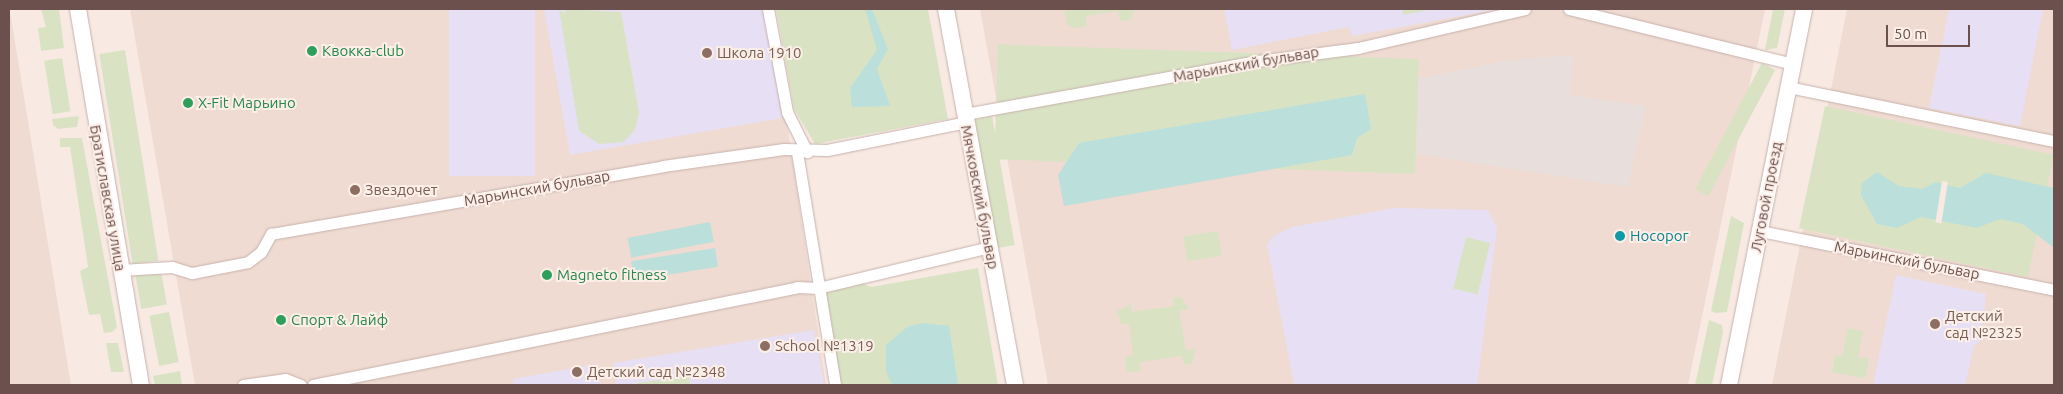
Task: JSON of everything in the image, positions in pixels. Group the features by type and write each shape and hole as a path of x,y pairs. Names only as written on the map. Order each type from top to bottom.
{"street":[{"name":"Братиславская улица","path":"78,9 120,270 141,385"},
{"path":"768,9 786,112 802,152 818,288 835,385"},
{"name":"Мячковский бульвар","path":"946,9 1015,385"},
{"name":"Марьинский бульвар","path":"120,270 172,267 192,273 248,262 261,252 271,234 663,166 784,149 802,152 1250,62 1358,48 1525,9"},
{"path":"1569,9 1793,64"},
{"name":"Луговой проезд","path":"1729,385 1804,9"},
{"path":"1788,87 2054,141"},
{"name":"Марьинский бульвар","path":"1760,231 2054,290"},
{"path":"313,385 797,287 818,288 990,247"},
{"path":"243,385 285,378 301,385"}],"shaded area":[{"path":"130,9 770,9 826,385 195,385"},
{"path":"449,9 535,9 535,176 449,176"},
{"path":"544,9 763,9 782,118 570,155"},
{"path":"980,9 1765,9 1688,385 1048,385"},
{"path":"1224,9 1499,9 1352,36 1349,27 1232,50"},
{"path":"1847,9 2054,9 2054,385 1772,385"},
{"path":"1949,9 2043,9 2020,126 1929,108"},
{"path":"9,13 11,17 71,385 9,385"},
{"path":"1574,55 1570,95 1646,106 1628,187 1412,153 1417,79 1505,61"},
{"path":"1394,208 1488,210 1497,228 1477,385 1294,385 1267,244 1274,236 1292,227"},
{"name":"Детский сад №2325","path":"1896,275 1986,294 1980,342 1974,345 1965,385 1873,385"},
{"name":"School №1319","path":"814,330 824,385 616,385 613,363"},
{"name":"Детский сад №2348","path":"597,364 601,385 514,385 513,379"}],"green space":[{"path":"41,9 59,9 64,48 41,51 38,28 46,27"},
{"path":"559,9 564,13 566,9 621,12 639,113 635,130 623,142 599,144 579,131"},
{"path":"776,9 928,9 948,119 815,144 794,109"},
{"path":"1135,9 1131,20 1120,21 1118,11 1086,16 1087,26 1074,28 1067,24 1064,10"},
{"path":"1402,9 1434,9 1403,15"},
{"path":"1773,9 1785,9 1777,48 1765,50"},
{"path":"998,44 1419,59 1415,174 994,159"},
{"path":"125,50 158,260 133,264 99,54"},
{"path":"62,58 70,111 53,114 44,61"},
{"path":"1762,63 1775,70 1708,196 1695,189"},
{"path":"1825,106 2054,155 2028,277 1799,228"},
{"path":"79,116 77,127 58,129 53,125 52,119"},
{"path":"992,116 1015,245 997,248 974,119"},
{"path":"60,138 82,138 117,327 112,332 104,333 100,314 89,315 80,271 88,267 70,147 60,147"},
{"path":"1731,216 1744,223 1727,312 1716,313 1711,311"},
{"path":"1218,231 1222,256 1187,261 1183,236"},
{"path":"1466,237 1490,243 1477,294 1453,288"},
{"path":"978,268 998,385 840,385 824,292 857,281 871,287"},
{"path":"161,271 167,304 141,309 135,276"},
{"path":"1181,297 1189,309 1179,311 1186,350 1196,349 1192,364 1184,365 1182,356 1140,362 1141,371 1127,372 1125,357 1133,355 1129,324 1121,324 1117,311 1131,304 1132,312 1174,306 1173,298"},
{"path":"169,312 179,362 159,366 149,316"},
{"path":"1709,320 1722,325 1723,332 1712,385 1695,385"},
{"path":"1848,328 1863,331 1858,357 1869,359 1865,378 1832,372 1835,355 1842,356"},
{"path":"106,343 118,343 124,372 111,372"},
{"path":"180,371 182,385 155,385 153,376"},
{"path":"689,376 690,385 637,385 637,383"}],"water":[{"path":"865,9 872,9 888,49 877,69 890,106 852,107 850,88 877,50"},
{"path":"1365,94 1371,129 1357,138 1352,155 1064,206 1058,175 1079,143"},
{"path":"1877,172 1899,186 1922,189 1936,182 1960,188 1986,173 2054,188 2054,248 2023,224 2000,219 1977,228 1921,217 1897,228 1877,224 1861,195 1862,183"},
{"path":"710,222 714,242 631,258 628,238"},
{"path":"715,248 718,267 634,280 631,261"},
{"path":"923,323 949,326 958,385 892,385 886,372 886,345 907,327"}],"pier":[{"path":"1942,181 1948,182 1941,223 1935,222"}],"place":[{"name":"Квокка-club","path":"312,51"},
{"name":"Школа 1910","path":"707,53"},
{"name":"X-Fit Марьино","path":"188,103"},
{"name":"Звездочет","path":"355,190"},
{"name":"Носорог","path":"1620,236"},
{"name":"Magneto fitness","path":"547,275"},
{"name":"Спорт & Лайф","path":"281,320"},
{"name":"Детский сад №2325","path":"1935,324"},
{"name":"School №1319","path":"765,346"},
{"name":"Детский сад №2348","path":"577,372"}]}
